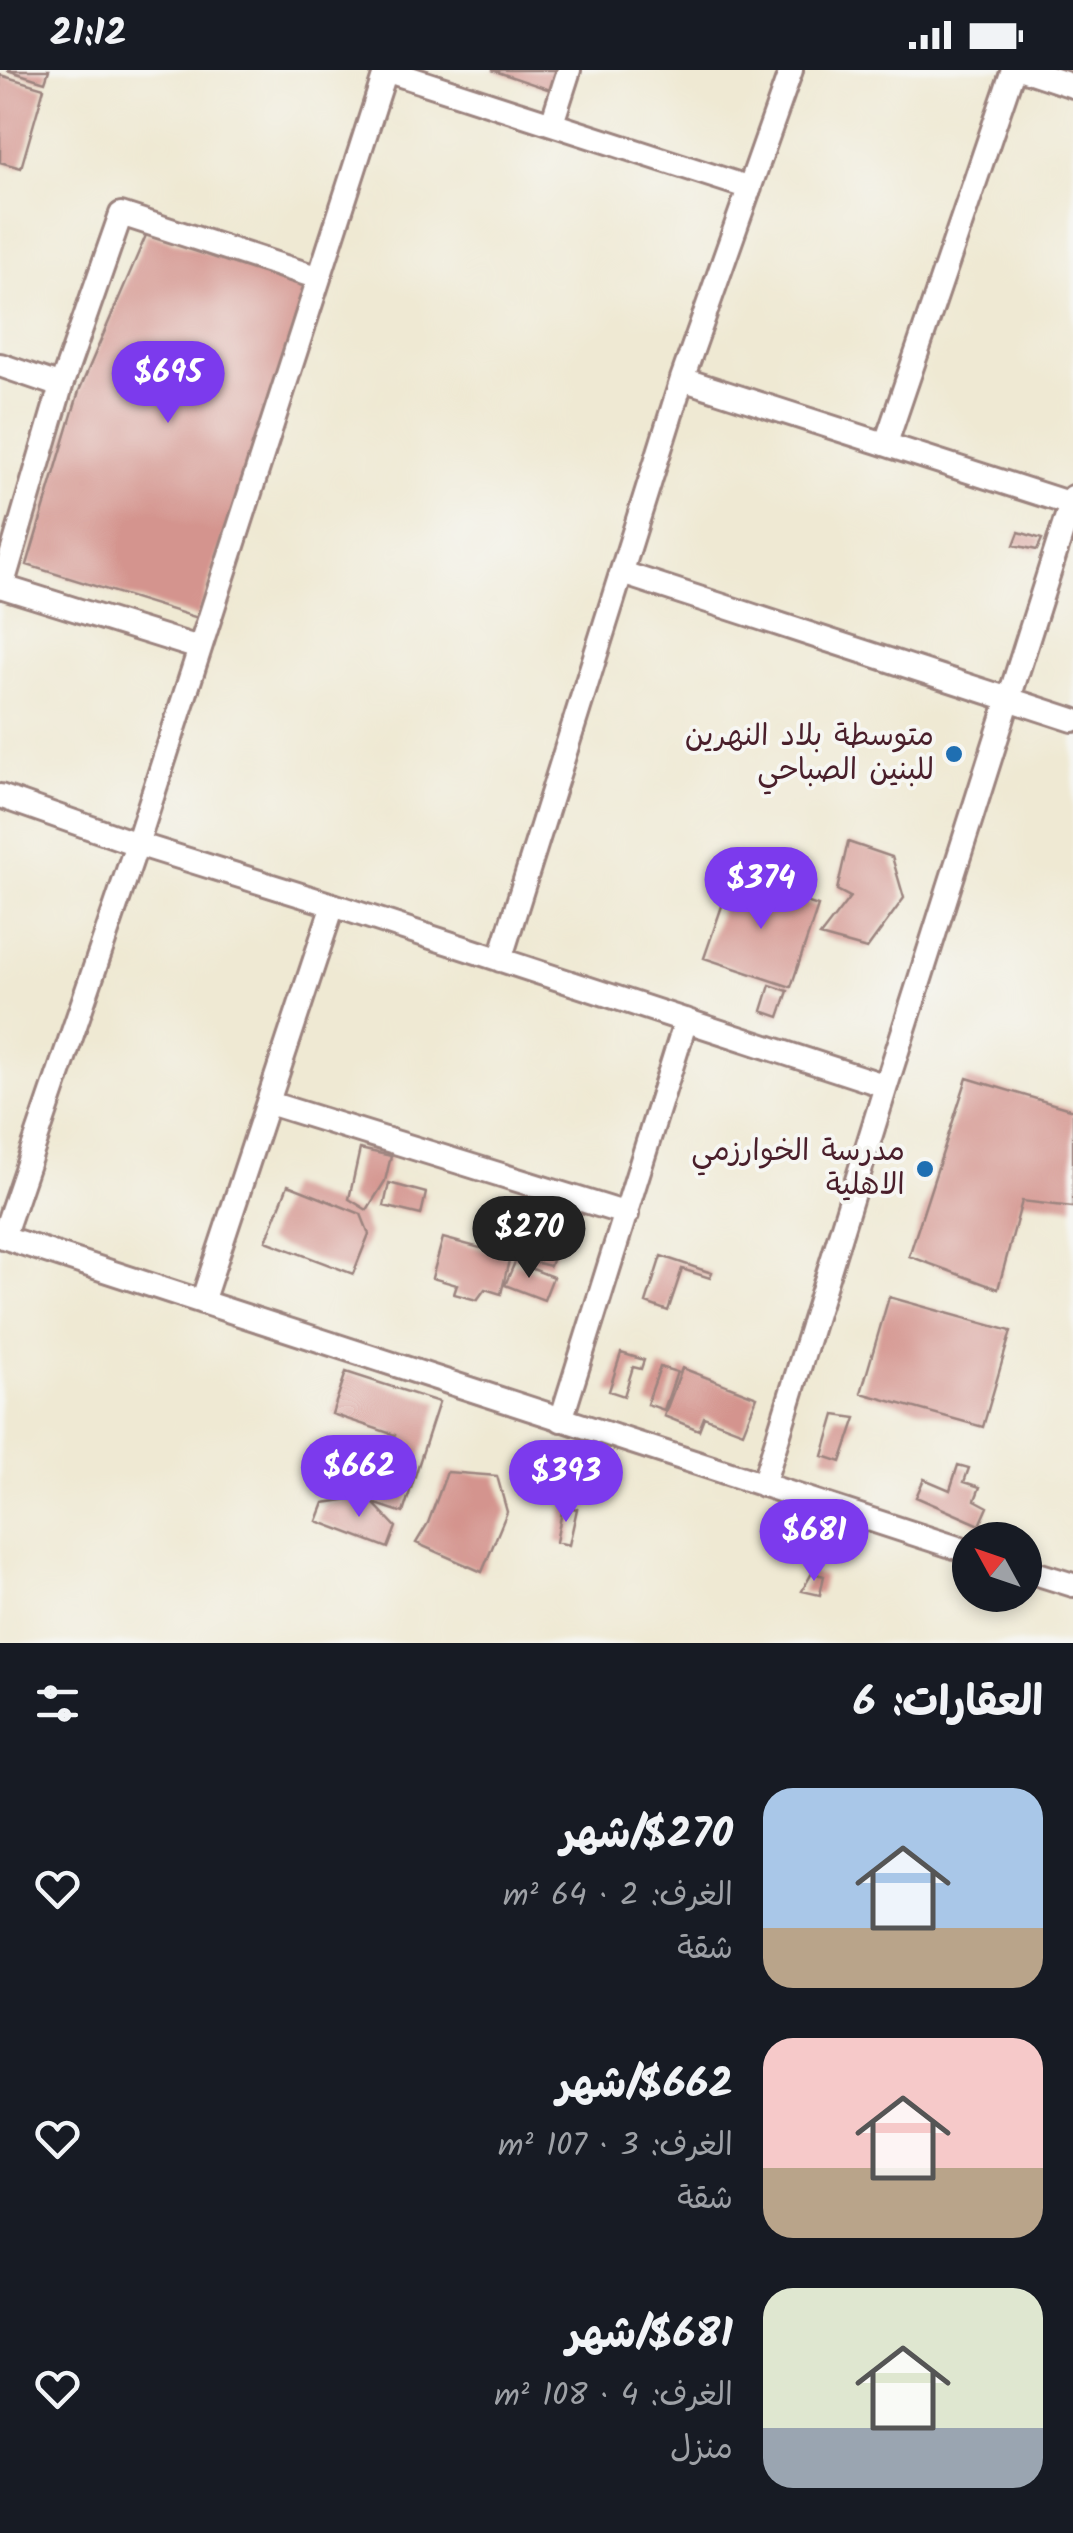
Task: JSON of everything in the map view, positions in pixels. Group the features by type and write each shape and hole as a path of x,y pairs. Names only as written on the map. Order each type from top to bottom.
{"street":[{"path":"750,188 385,70 137,844 1,1237 952,1546"},
{"path":"552,124 569,70"},
{"path":"500,960 682,380 791,70"},
{"path":"886,444 1012,70"},
{"path":"1026,70 1073,86"},
{"path":"199,648 1,587 62,386 121,214 320,278"},
{"path":"0,365 62,386"},
{"path":"682,380 1072,501 763,1486"},
{"path":"622,572 1073,720"},
{"path":"0,796 137,844 886,1086"},
{"path":"202,1302 333,905"},
{"path":"561,1420 686,1020"},
{"path":"268,1103 627,1214"},
{"path":"1042,1575 1073,1585"}],"building":[{"path":"7,70 49,70 45,82"},
{"path":"492,70 563,70 556,92"},
{"path":"0,75 44,88 21,168 0,162"},
{"path":"147,233 310,285 198,618 27,565 79,391"},
{"path":"1019,532 1042,539 1037,550 1014,545"},
{"path":"848,842 892,857 904,898 867,949 820,936 850,897 837,890"},
{"path":"732,877 818,906 791,987 704,958"},
{"path":"770,985 788,991 779,1017 762,1011"},
{"path":"967,1078 1073,1110 1073,1207 1022,1201 998,1289 909,1256"},
{"path":"360,1149 391,1156 385,1181 367,1210 349,1199"},
{"path":"389,1183 426,1193 421,1215 384,1206"},
{"path":"288,1185 361,1214 369,1234 353,1274 266,1241"},
{"path":"528,1200 547,1206 548,1220 563,1228 550,1266 510,1256"},
{"path":"443,1238 510,1256 501,1294 485,1289 477,1300 454,1294 457,1285 432,1278"},
{"path":"661,1256 712,1273 710,1278 682,1269 668,1311 646,1303"},
{"path":"515,1262 553,1277 544,1300 505,1285"},
{"path":"889,1297 1011,1331 983,1427 861,1393"},
{"path":"621,1353 644,1360 641,1369 633,1367 624,1396 609,1391"},
{"path":"660,1367 677,1372 664,1410 647,1404"},
{"path":"682,1368 757,1397 743,1432 704,1417 699,1430 664,1416"},
{"path":"346,1372 439,1402 403,1513 373,1503 395,1435 332,1414"},
{"path":"835,1415 856,1418 841,1462 823,1456"},
{"path":"958,1465 969,1468 964,1482 980,1487 975,1500 988,1507 981,1522 916,1497 924,1479 950,1490"},
{"path":"447,1472 497,1476 507,1512 482,1572 416,1543"},
{"path":"351,1499 373,1503 396,1527 388,1548 317,1521 324,1503"},
{"path":"563,1506 577,1509 569,1545 556,1542"},
{"path":"812,1573 824,1576 820,1595 802,1591"}],"place":[{"name":"متوسطة بلاد النهرين للبنين الصباحي","path":"954,754"},
{"name":"مدرسة الخوارزمي الاهلية","path":"925,1169"}]}
